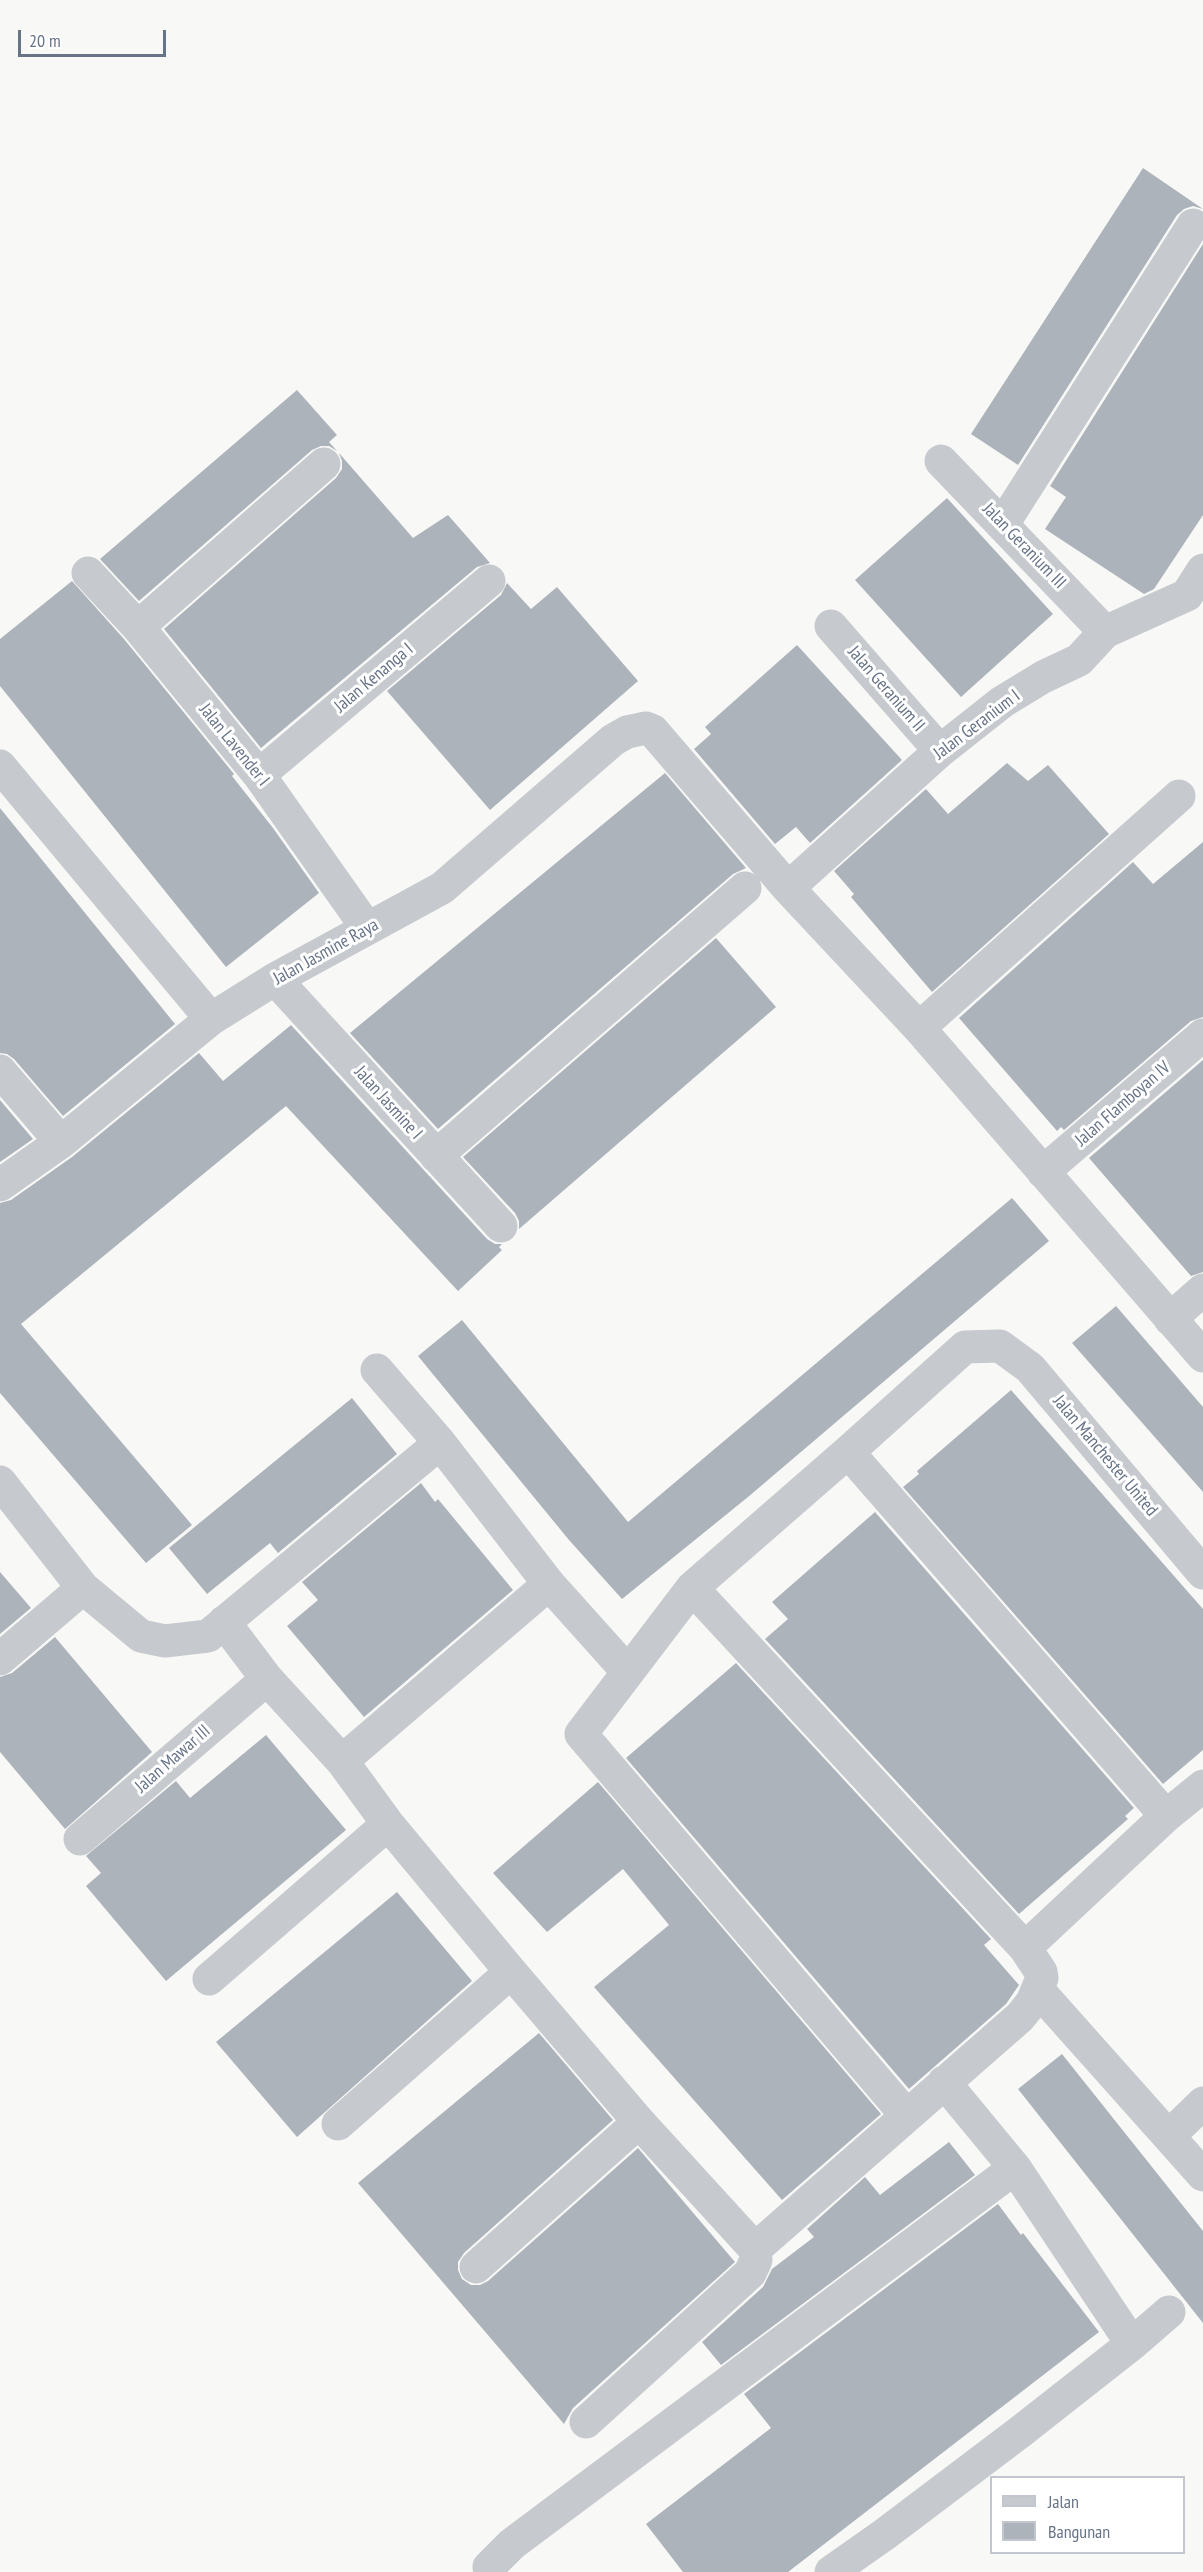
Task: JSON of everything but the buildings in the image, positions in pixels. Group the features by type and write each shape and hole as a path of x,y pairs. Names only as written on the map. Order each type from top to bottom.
{"street":[{"path":"1004,524 1193,225"},
{"name":"Jalan Geranium III","path":"942,461 1105,632"},
{"path":"138,627 324,464"},
{"name":"Jalan Lavender I","path":"87,573 138,627 259,775 367,928"},
{"name":"Jalan Kenanga I","path":"259,775 489,581"},
{"name":"Jalan Geranium I","path":"788,888 940,751 1002,702 1043,676 1079,660 1105,632 1198,592"},
{"name":"Jalan Geranium II","path":"831,626 940,751"},
{"name":"Jalan Jasmine Raya","path":"0,1185 61,1142 211,1018 275,979 442,888 619,735 646,728 652,731 788,888"},
{"path":"0,766 211,1018"},
{"path":"919,1028 1179,796"},
{"path":"436,1156 745,888"},
{"path":"788,888 919,1028 1203,1356"},
{"name":"Jalan Jasmine I","path":"275,979 501,1226"},
{"name":"Jalan Flamboyan IV","path":"1043,1172 1203,1035"},
{"path":"0,1071 61,1142"},
{"path":"1170,1319 1203,1290"},
{"name":"Jalan Manchester United","path":"848,1452 965,1347 1000,1346 1030,1368 1203,1573"},
{"path":"377,1370 440,1443 549,1584 627,1671"},
{"path":"0,1482 83,1588 141,1636 165,1641 208,1636 440,1443"},
{"path":"907,2116 581,1734 692,1588 848,1452 1166,1816"},
{"path":"342,1761 549,1584"},
{"path":"0,1659 83,1588"},
{"path":"692,1588 1025,1948 1041,1972 1042,1978 1028,2009 1020,2017 755,2250"},
{"path":"224,1622 267,1679 342,1761 388,1824 511,1972 639,2122 755,2250 756,2260 750,2274 586,2422"},
{"name":"Jalan Mawar III","path":"80,1839 267,1679"},
{"path":"1025,1948 1166,1816 1203,1786"},
{"path":"210,1978 388,1824"},
{"path":"338,2124 511,1972"},
{"path":"1038,1990 1203,2175"},
{"path":"944,2082 1015,2168 1132,2344"},
{"path":"1169,2136 1203,2103"},
{"path":"476,2266 639,2122"},
{"path":"489,2572 489,2567 512,2544 1015,2168"},
{"path":"831,2572 894,2528 1132,2344 1169,2312"}]}
